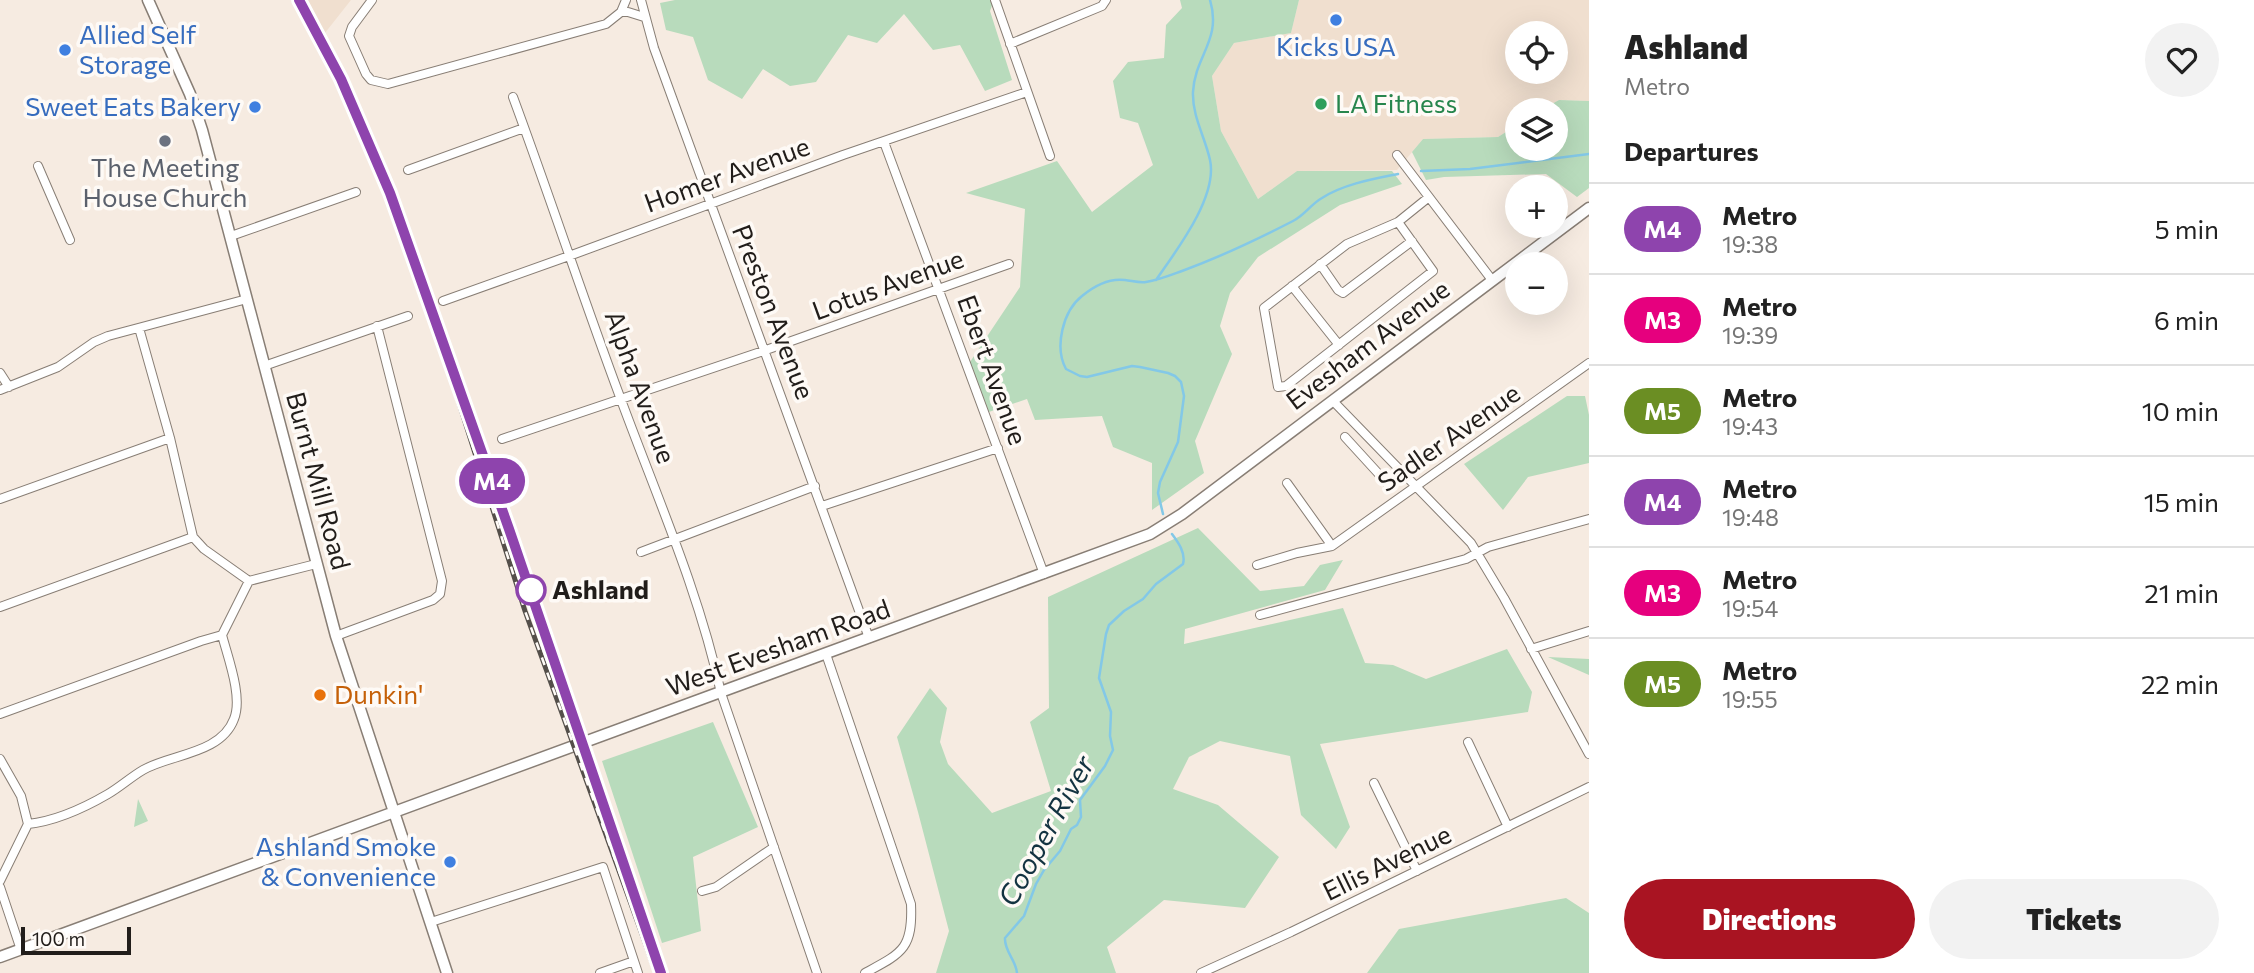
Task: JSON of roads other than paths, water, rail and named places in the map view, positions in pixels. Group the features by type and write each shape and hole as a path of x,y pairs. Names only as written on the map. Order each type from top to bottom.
{"main road":[{"name":"Burnt Mill Road","path":"148,0 190,94 231,236 336,636 447,973"},
{"name":"Evesham Avenue","path":"1174,519 1589,208"},
{"name":"West Evesham Road","path":"0,957 1044,574 1150,534 1174,519"}],"street":[{"path":"372,0 349,32 349,36 354,53 366,74 371,80 388,84 592,29 606,24 621,12 628,0 641,3"},
{"path":"995,0 1050,156"},
{"path":"1010,44 1102,6 1106,0"},
{"name":"Preston Avenue","path":"641,3 710,203 766,350 869,638"},
{"path":"621,12 644,17"},
{"name":"Homer Avenue","path":"443,301 710,203 1027,92"},
{"name":"Alpha Avenue","path":"513,97 674,539 711,647 721,693 817,973"},
{"path":"408,170 524,128"},
{"name":"Ebert Avenue","path":"884,142 1044,574"},
{"path":"1397,155 1492,280"},
{"path":"38,166 70,240"},
{"path":"231,236 356,192"},
{"path":"1398,222 1433,271 1286,386 1278,387 1264,308 1347,244 1398,222 1429,197"},
{"path":"1320,264 1343,293 1412,242"},
{"name":"Lotus Avenue","path":"502,439 1009,264"},
{"path":"1292,286 1339,345"},
{"path":"0,373 4,388 58,368 94,342 247,299"},
{"path":"264,366 408,316"},
{"path":"336,636 433,600 441,591 439,569 377,326"},
{"path":"139,328 170,438 193,537 198,544 249,581"},
{"name":"Sadler Avenue","path":"1332,546 1589,363"},
{"path":"1333,401 1471,543 1589,754"},
{"path":"0,499 170,438"},
{"path":"1345,438 1387,483"},
{"path":"1365,459 1377,447"},
{"path":"822,506 998,448"},
{"path":"1257,565 1332,546 1287,483"},
{"path":"641,552 815,486"},
{"path":"1260,615 1466,559 1488,547 1589,519"},
{"path":"0,607 193,537"},
{"path":"29,824 43,823 77,809 108,794 145,768 197,750 219,738 234,721 237,709 236,692 222,635 249,581 316,564"},
{"path":"1531,649 1589,632"},
{"path":"0,714 222,635"},
{"path":"826,654 911,904 912,918 906,943 897,956 865,973"},
{"path":"1468,742 1508,827"},
{"path":"0,759 21,796 29,824 0,881"},
{"path":"1374,783 1417,871"},
{"name":"Ellis Avenue","path":"1201,973 1589,787"},
{"path":"702,891 716,887 774,847"},
{"path":"431,922 603,867 638,973"},
{"path":"0,887 21,950"},
{"path":"600,973 634,961"}],"waterway":[{"name":"Cooper River","path":"1156,280 1194,223 1202,207 1211,175 1210,160 1193,101 1195,79 1213,26 1210,0"},
{"path":"1421,171 1470,169 1589,154"},
{"name":"Cooper River","path":"1163,514 1158,493 1160,482 1178,442 1184,396 1181,382 1168,373 1132,366 1087,377 1066,369 1062,360 1062,330 1075,303 1092,289 1108,282 1146,282 1196,266 1293,221 1331,193 1398,174"},
{"name":"Cooper River","path":"1017,973 1005,938 1024,916 1044,870 1060,851 1071,829 1077,825 1081,817 1080,800 1105,766 1113,750 1110,736 1111,712 1099,678 1109,625 1183,564 1182,552 1172,534"}],"railway":[{"path":"294,0 337,81 387,195 447,365 525,611 656,973"},
{"path":"505,516 564,688"}],"metro line":[{"name":"M4","path":"299,0 341,79 390,193 509,529 661,973"}],"place":[{"name":"Kicks USA","path":"1336,20"},
{"name":"Allied Self Storage","path":"65,50"},
{"name":"LA Fitness","path":"1321,104"},
{"name":"Sweet Eats Bakery","path":"255,107"},
{"name":"The Meeting House Church","path":"165,141"},
{"name":"Ashland","path":"531,590"},
{"name":"Dunkin'","path":"320,695"},
{"name":"Ashland Smoke & Convenience","path":"450,862"}]}
